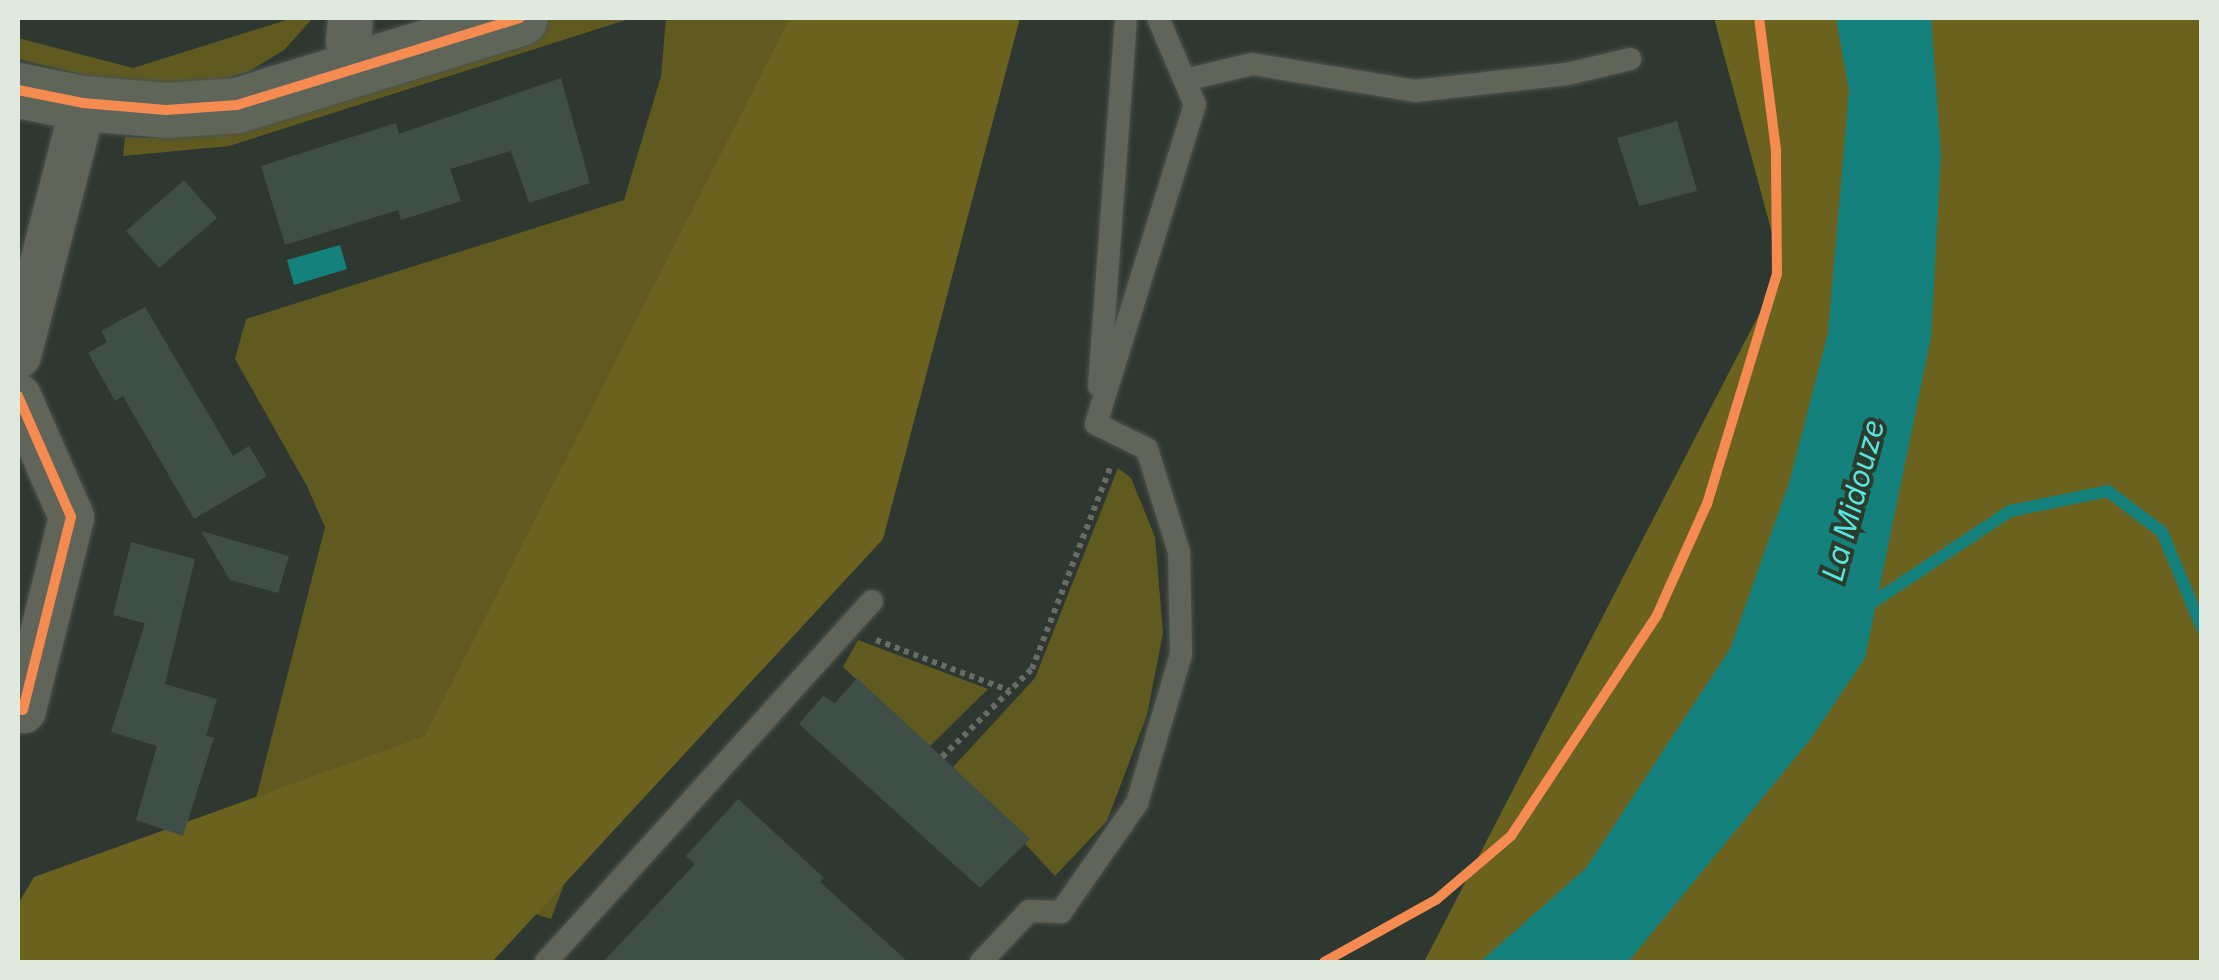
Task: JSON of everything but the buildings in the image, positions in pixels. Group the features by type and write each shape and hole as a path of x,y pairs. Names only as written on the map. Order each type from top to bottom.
{"street":[{"path":"18,90 83,102 166,110 236,105 353,44 520,18"},
{"path":"18,354 83,102"},
{"path":"18,396 71,516 23,710"}],"lane":[{"path":"1096,424 1126,18"},
{"path":"1096,424 1195,105 1158,18"},
{"path":"1185,80 1252,64 1415,90 1567,74 1630,59"},
{"path":"981,962 1030,911 1061,912 1137,803 1181,654 1178,552 1147,450 1096,424"},
{"path":"546,962 872,601"}],"path":[{"path":"942,757 1032,670 1110,468"},
{"path":"859,634 1010,691"}],"shaded area":[{"path":"293,18 313,18 284,50 248,72 213,82 117,83 18,59 18,38 133,68"},
{"path":"552,18 632,18 229,146 123,156 125,137 165,138 223,127"},
{"path":"666,18 891,18 551,919 250,822 325,527 307,486 235,359 246,319 624,200 661,76"},
{"path":"790,18 1020,18 883,539 492,962 18,962 18,904 34,877 425,736"},
{"path":"1714,18 2201,18 2201,962 1424,962 1782,270"},
{"path":"1118,468 1131,478 1155,537 1163,633 1147,715 1107,821 1055,876 953,767 1035,678"},
{"path":"858,640 988,689 930,746 843,667"}],"water":[{"name":"La Midouze","path":"1836,18 1931,18 1941,155 1931,337 1865,658 1809,741 1628,962 1480,962 1586,868 1730,649 1789,483 1828,333 1849,91"},
{"path":"340,245 347,269 294,285 287,260"}],"waterway":[{"path":"1864,608 2010,511 2108,491 2162,532 2202,628"}],"cycle path":[{"path":"18,90 83,103 166,110 237,105 520,18"},
{"path":"1324,962 1437,899 1511,836 1657,615 1707,504 1777,274 1776,150 1759,18"},
{"path":"18,396 71,517 23,710"}]}
